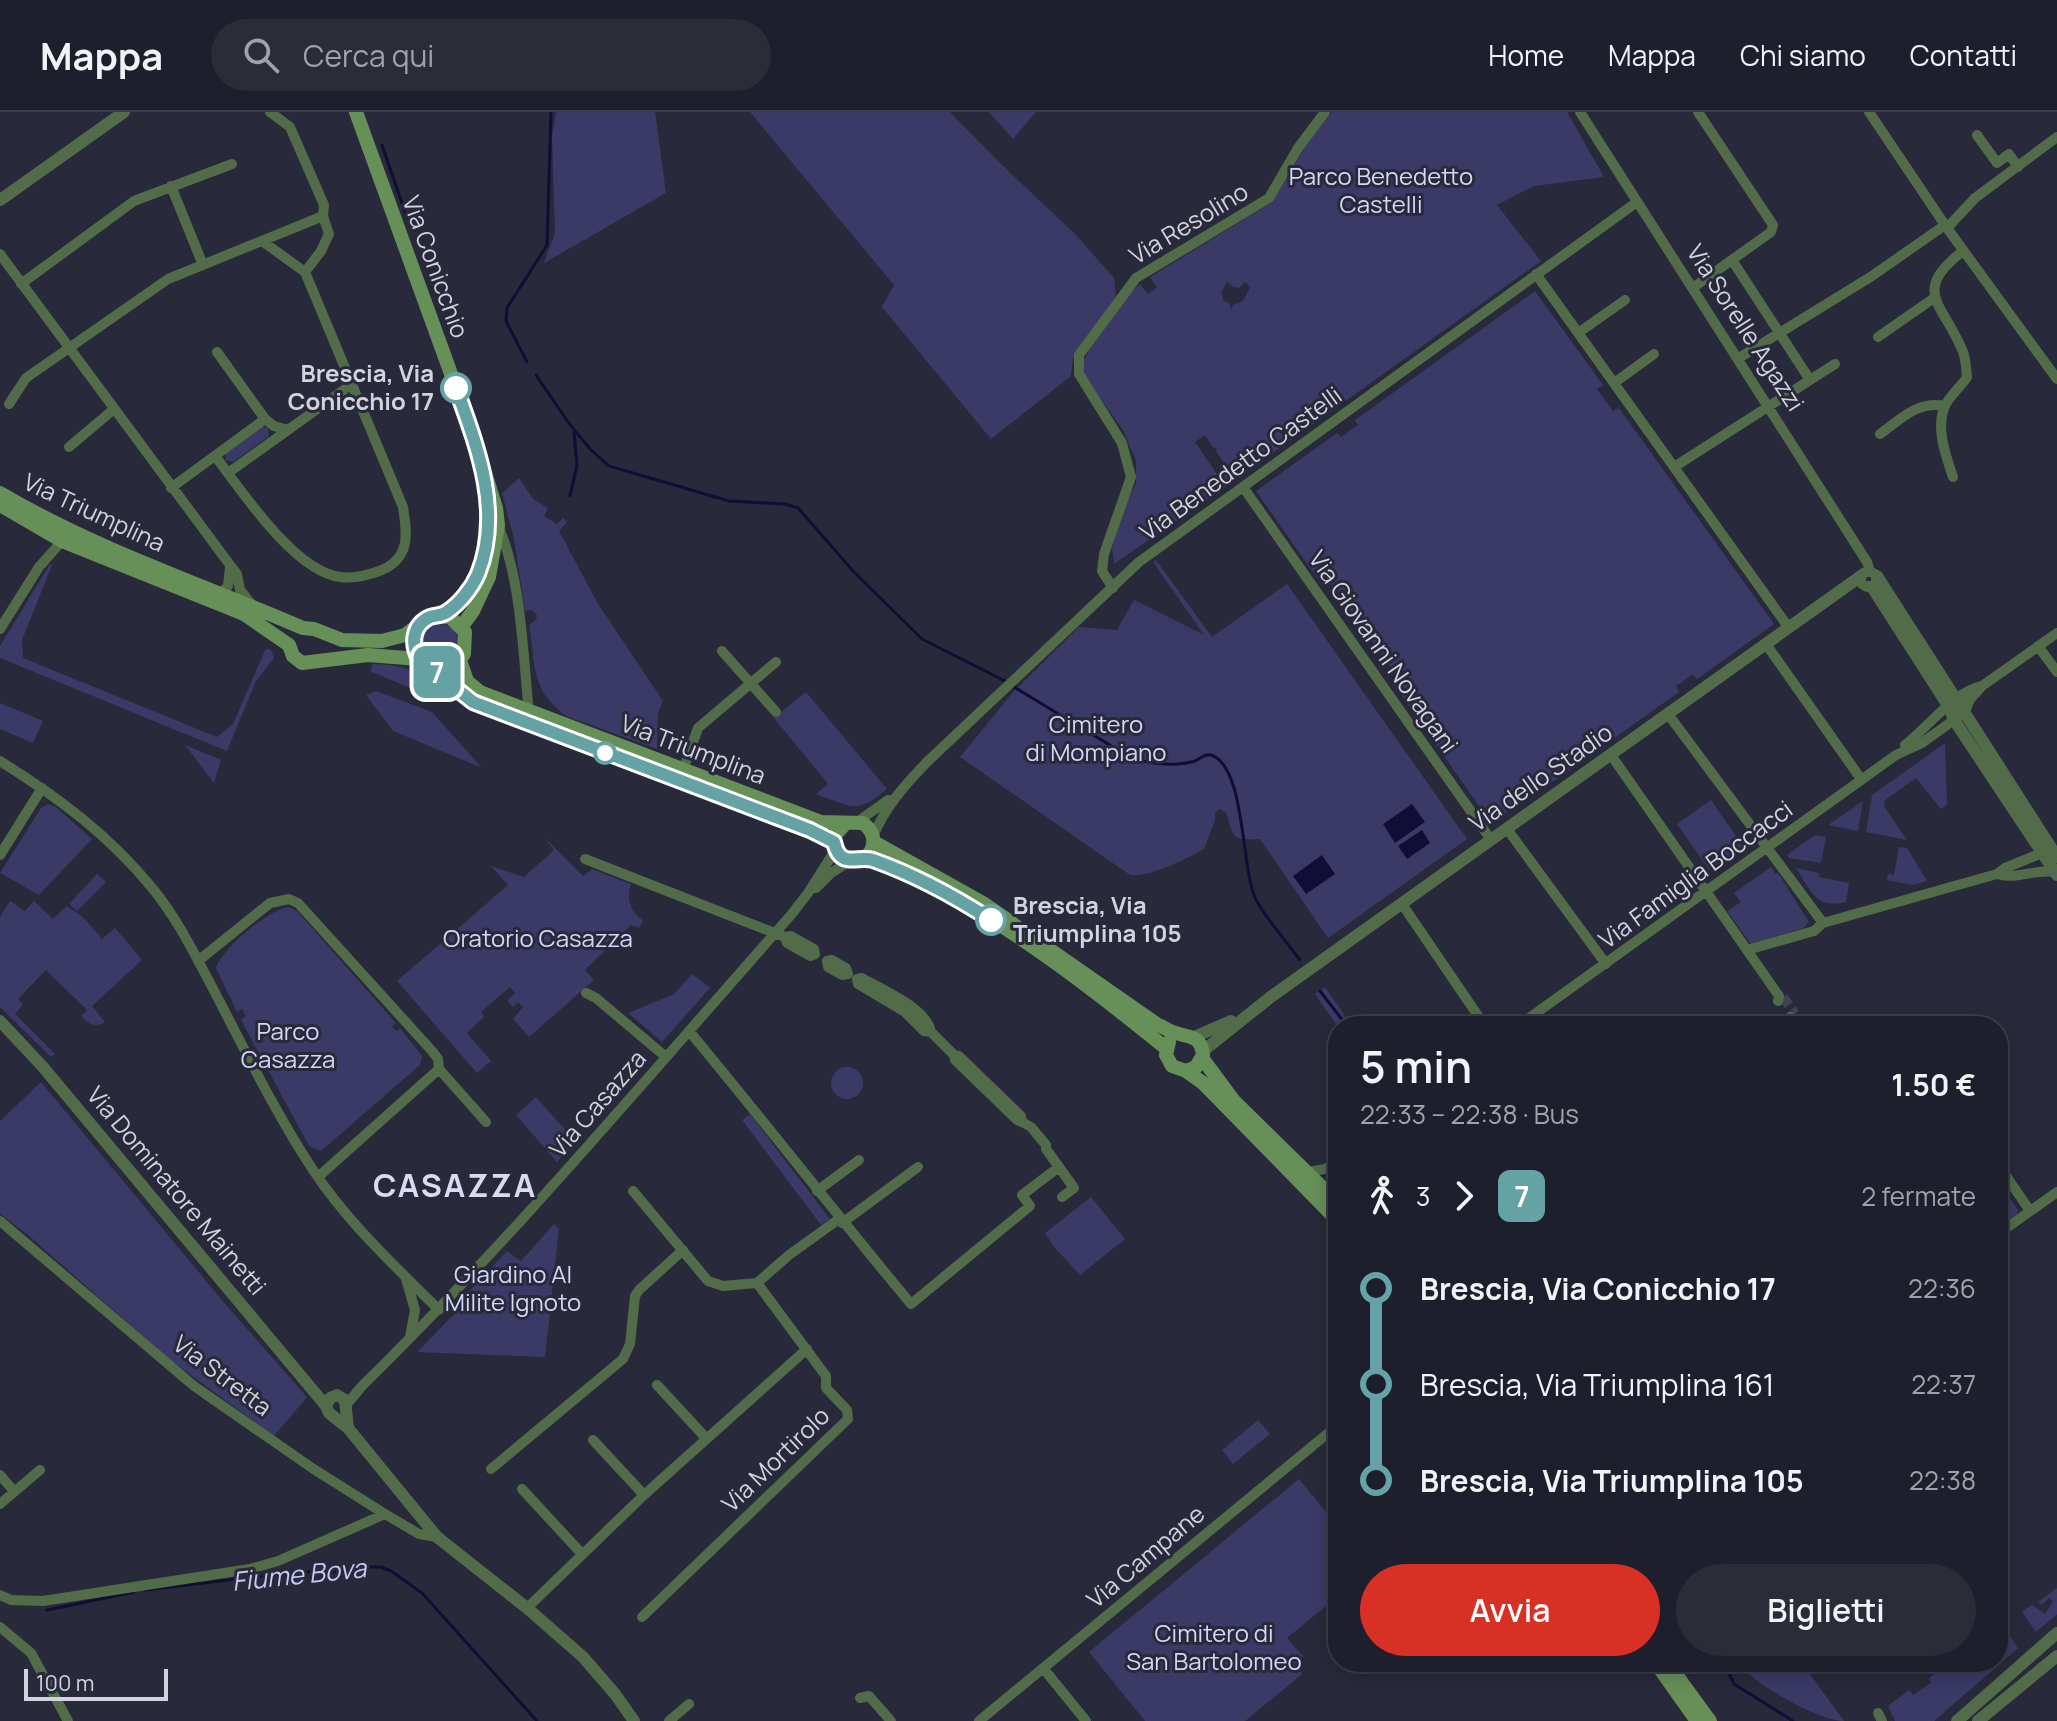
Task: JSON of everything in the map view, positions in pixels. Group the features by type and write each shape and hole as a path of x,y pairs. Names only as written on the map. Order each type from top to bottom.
{"main road":[{"name":"Via Conicchio","path":"356,112 475,440 496,508 498,525 489,577 462,626"},
{"name":"Via Conicchio","path":"443,615 460,600 478,574 487,529 487,483"},
{"name":"Via Triumplina","path":"0,493 73,533 303,628 342,640 382,641 405,635 431,616 443,615"},
{"name":"Via Triumplina","path":"0,505 57,538 244,614 289,645 297,660 314,661"},
{"path":"314,661 368,655 441,668 460,660 466,647 462,626 443,615"},
{"path":"421,623 413,640 425,663"},
{"path":"289,645 293,634 303,628"},
{"path":"314,661 324,648 319,633"},
{"name":"Via Triumplina","path":"460,660 470,685 526,710 821,822 851,823"},
{"name":"Via Triumplina","path":"425,663 473,702 810,830 835,846 841,856 908,874 970,907 1062,969 1167,1049 1166,1055 1172,1066 1203,1083 1328,1211"},
{"path":"835,846 837,831 851,823 867,827 874,839 983,903 1158,1025 1200,1043 1202,1055 1234,1101 1328,1193"},
{"path":"858,859 871,851 874,839"},
{"path":"1167,1049 1171,1040 1186,1036"},
{"path":"1186,1071 1196,1067 1202,1055"},
{"path":"1662,1672 1697,1721"},
{"path":"1674,1672 1710,1721"}],"street":[{"path":"0,200 124,112"},
{"path":"270,112 290,127 324,205 323,216 329,234 305,272"},
{"name":"Via Resolino","path":"1113,588 1102,571 1104,554 1131,477 1122,443 1079,374 1079,355 1136,278 1269,198 1304,138 1325,112"},
{"name":"Via Sorelle Agazzi","path":"1580,112 1867,562 1866,580 1953,703"},
{"path":"1694,287 1771,232 1773,225 1698,112"},
{"path":"1869,112 1946,227 2057,379"},
{"path":"1977,135 1997,163 2009,154 2018,167"},
{"path":"1739,358 1946,227 1975,198 2057,137"},
{"path":"21,284 134,201 232,164"},
{"path":"171,186 203,265"},
{"name":"Via Benedetto Castelli","path":"851,823 896,794 1159,547 1637,202"},
{"path":"9,404 26,378 168,279 323,216"},
{"path":"280,254 278,243 284,232"},
{"path":"215,456 275,533 305,560 338,577 364,576 389,567 403,550 408,539 403,507 305,272 262,241"},
{"path":"1953,477 1943,440 1945,406 1967,377 1964,353 1934,298 1940,270 1963,251"},
{"path":"0,254 237,574 240,590 253,606"},
{"path":"1732,260 1810,380"},
{"path":"1536,274 1789,628"},
{"path":"1878,337 1934,298"},
{"path":"1578,333 1625,300"},
{"path":"217,352 265,419 274,426 288,430"},
{"path":"1614,383 1654,354"},
{"path":"1674,467 1835,364"},
{"path":"228,473 352,384"},
{"path":"1880,434 1917,407 1929,403 1945,406"},
{"path":"69,447 114,409"},
{"path":"171,488 265,419"},
{"name":"Via Giovanni Novagani","path":"1243,487 1491,840"},
{"path":"498,525 512,574 528,703 526,710"},
{"path":"0,629 57,538"},
{"path":"221,593 231,577 230,565"},
{"name":"Via dello Stadio","path":"1202,1055 1272,996 1766,644 1866,580"},
{"name":"Via Famiglia Boccacci","path":"1532,1016 1861,779 1896,755 1922,743 1965,712 1970,699 1982,686 2057,633"},
{"path":"1766,644 1861,779"},
{"path":"2038,646 2057,672"},
{"path":"722,651 776,712"},
{"path":"683,770 698,728 776,662"},
{"name":"Via Famiglia Boccacci","path":"1896,755 1900,748 1953,703 1973,688 1982,686"},
{"path":"1953,703 1965,712 2057,857"},
{"path":"1953,703 1954,720 2056,870"},
{"path":"1668,714 1823,923"},
{"path":"1611,755 1780,998"},
{"path":"0,761 86,820 132,865 170,913 279,1115 318,1177 351,1220 439,1310"},
{"path":"0,855 42,788"},
{"name":"Via Benedetto Castelli","path":"874,839 883,814 896,794"},
{"path":"1507,829 1606,964"},
{"name":"Via Casazza","path":"338,1405 410,1339 501,1245 689,1031 780,934 835,846"},
{"path":"1747,950 1814,931 1823,923 1997,874 2042,853"},
{"path":"585,859 780,934 787,943 810,956 815,954 827,961 828,967 842,975 852,976 858,984 905,1012 924,1031 931,1032 954,1055 955,1060 1017,1120 1031,1127 1074,1188 1062,1197"},
{"name":"Via Casazza","path":"808,893 831,873 858,859"},
{"path":"1997,874 2007,877 2056,870"},
{"path":"198,961 270,903 289,899 298,903 432,1051 438,1059 439,1069 486,1122"},
{"path":"1402,904 1478,1016"},
{"name":"Via Casazza","path":"586,993 666,1057"},
{"name":"Via dello Stadio","path":"1186,1036 1256,1008"},
{"name":"Via Dominatore Mainetti","path":"0,1021 43,1067 317,1392 338,1405"},
{"path":"689,1031 911,1304 1030,1206 1022,1195 1059,1167"},
{"path":"318,1177 439,1069"},
{"path":"817,1191 859,1160"},
{"path":"633,1191 708,1281 715,1285 757,1283 789,1255 918,1167"},
{"path":"1308,1172 1328,1167"},
{"path":"2008,1179 2030,1211"},
{"path":"2008,1227 2057,1192"},
{"name":"Via Stretta","path":"0,1221 194,1386 312,1468 385,1514 419,1534 437,1537"},
{"path":"491,1469 623,1359 630,1344 635,1296 683,1250"},
{"path":"405,1276 415,1310 410,1339"},
{"path":"527,1608 644,1495 807,1349 757,1283"},
{"name":"Via Mortirolo","path":"642,1617 848,1419 847,1410 826,1388 826,1376 807,1349"},
{"path":"657,1385 706,1438"},
{"name":"Via Stretta","path":"338,1405 348,1428 437,1537 583,1657 634,1721"},
{"name":"Via Campane","path":"979,1721 1328,1433"},
{"path":"593,1440 644,1495"},
{"path":"0,1504 40,1470"},
{"path":"0,1475 13,1490"},
{"path":"522,1489 582,1554"},
{"path":"0,1595 11,1600 43,1601 250,1569 278,1561 385,1514"},
{"path":"0,1627 31,1653 68,1721"},
{"path":"1957,1721 2057,1633"},
{"path":"1978,1721 2057,1656"},
{"path":"1043,1668 1086,1721"},
{"path":"860,1698 869,1696 891,1721"},
{"path":"669,1721 689,1704"}],"green space":[{"path":"556,112 655,112 666,193 544,263 555,233 552,137"},
{"path":"750,112 950,112 1076,235 1114,278 1116,296 1073,359 1071,376 991,439 882,307 894,285"},
{"path":"989,112 1036,112 1013,139"},
{"name":"Parco Benedetto Castelli","path":"1332,112 1567,112 1604,177 1534,186 1497,205 1541,261 1235,480 1217,448 1205,435 1195,442 1219,477 1225,474 1231,483 1114,564 1112,549 1122,511 1136,483 1136,461 1123,430 1085,377 1083,362 1129,294 1140,284 1148,294 1157,287 1150,277 1271,203 1311,137","holes":["1227,281 1239,288 1246,282 1250,288 1243,301 1233,305 1231,310 1221,293"]},
{"path":"1535,291 1603,385 1597,389 1613,411 1619,408 1774,624 1697,679 1693,674 1676,686 1679,692 1551,783 1545,777 1514,800 1516,805 1491,823 1395,686 1401,681 1324,574 1317,578 1256,491 1337,433 1341,437 1358,425 1355,420"},
{"path":"262,427 268,428 269,436 233,462 225,460 226,453"},
{"path":"519,478 533,499 548,508 544,516 557,524 563,518 567,522 559,531 598,604 663,701 658,713 657,749 566,716 554,706 540,686 529,625 537,615 531,610 525,611 514,539 502,493"},
{"name":"Cimitero di Mompiano","path":"1156,560 1212,637 1287,584 1467,839 1328,938 1260,839 1238,838 1230,827 1226,812 1219,809 1215,813 1204,849 1157,871 1130,875 960,757 1014,691 1079,627 1117,630 1134,600 1204,635 1153,562"},
{"path":"50,564 22,640 23,658 217,737 233,724 266,648 271,650 274,658 256,681 227,751 0,658 0,646"},
{"path":"440,624 452,630 458,642 452,654 440,660 428,654 422,642 428,630"},
{"path":"373,664 400,667 419,674 425,678 420,692 370,671"},
{"path":"376,691 432,712 482,768 393,731 366,695"},
{"path":"806,692 887,789 868,803 846,805 816,794 828,784 774,718"},
{"path":"0,703 43,721 33,743 0,729"},
{"path":"1945,743 1947,805 1941,809 1916,778 1885,800 1884,806 1907,840 1866,832 1872,795"},
{"path":"185,745 221,760 214,783"},
{"path":"1711,800 1743,846 1709,870 1677,824"},
{"path":"1863,801 1858,831 1828,825"},
{"path":"48,804 56,807 92,839 39,895 0,873 41,808"},
{"path":"1815,835 1826,837 1821,863 1789,858 1787,855"},
{"name":"Oratorio Casazza","path":"543,836 583,876 592,869 631,884 630,904 643,920 639,928 631,925 585,970 594,980 529,1037 513,1019 523,1007 518,1002 513,1007 507,1001 515,993 510,987 481,1012 484,1017 467,1033 491,1061 477,1073 397,981 508,885 491,866 524,877 554,850"},
{"path":"1899,847 1907,848 1927,881 1912,885 1887,880 1888,874 1894,875"},
{"path":"1771,867 1809,922 1804,928 1751,944 1727,911 1741,902 1734,893"},
{"path":"1796,868 1849,883 1846,902 1821,901 1810,891"},
{"path":"97,874 106,882 77,911 69,904"},
{"path":"10,901 25,911 34,901 53,919 67,906 83,917 102,939 115,928 142,960 92,1006 105,1022 98,1025 81,1016 87,1010 46,970 18,999 23,1005 15,1014 55,1054 51,1057 0,1007 0,917"},
{"name":"Parco Casazza","path":"289,907 298,912 396,1023 392,1026 396,1031 400,1028 422,1056 420,1065 321,1151 309,1146 241,1020 246,1016 242,1009 237,1012 216,968 227,950 247,931 270,915"},
{"path":"692,974 710,988 662,1042 628,1013 674,994"},
{"path":"1325,987 1345,1016 1330,1016 1315,994"},
{"path":"847,1067 859,1071 863,1083 859,1095 847,1099 835,1095 831,1083 835,1071"},
{"path":"41,1082 226,1305 307,1397 274,1436 169,1359 0,1214 0,1121"},
{"path":"536,1097 576,1142 557,1162 516,1115"},
{"path":"750,1114 830,1219 821,1225 742,1120"},
{"path":"2008,1196 2018,1210 2008,1220"},
{"path":"1091,1197 1125,1239 1080,1275 1045,1233"},
{"name":"Giardino Al Milite Ignoto","path":"554,1224 559,1229 545,1357 417,1352 461,1307 458,1303 507,1251 521,1261"},
{"path":"1258,1420 1270,1434 1233,1464 1222,1450"},
{"name":"Cimitero di San Bartolomeo","path":"1299,1479 1328,1514 1328,1604 1287,1638 1303,1656 1294,1664 1302,1674 1245,1721 1145,1721 1089,1652"},
{"path":"2057,1588 2057,1614 2036,1632 2022,1612 2032,1605 2045,1614 2053,1601 2049,1598 2042,1605 2038,1602"},
{"path":"2008,1633 2018,1648 2008,1657"},
{"path":"1746,1672 1808,1672 1844,1721 1803,1708"},
{"path":"1938,1672 1990,1672 1934,1721 1895,1721 1888,1706 1909,1690 1913,1695 1931,1683 1929,1678"}],"shaded area":[{"path":"1412,804 1425,822 1395,843 1383,824"},
{"path":"1422,830 1430,843 1407,859 1398,846"},
{"path":"1322,855 1335,874 1306,894 1293,876"}],"waterway":[{"path":"527,362 506,321 507,308 547,245 551,112"},
{"path":"382,145 407,218"},
{"path":"536,375 568,422 609,466 729,501 785,504 798,508 854,572 922,639 1007,682"},
{"path":"570,496 577,465 574,432"},
{"path":"1014,687 1135,759 1179,764 1211,755 1222,763 1237,798 1256,900 1300,960"},
{"path":"1320,991 1339,1016"},
{"name":"Fiume Bova","path":"145,1590 297,1572 340,1572 381,1567 422,1593 537,1721"},
{"name":"Fiume Bova","path":"47,1610 134,1592"},
{"path":"1729,1672 1734,1684 1793,1721"}],"tunnel":[{"path":"1783,997 1795,1014"}],"bus line":[{"name":"7","path":"456,388 487,483 485,549 478,574 460,600 443,615 431,616 415,631 414,650 424,664 473,702 810,830 834,842 838,853 845,859 854,861 865,858 908,874 991,920"}],"place":[{"name":"Brescia, Via Conicchio 17","path":"456,388"},
{"name":"Brescia, Via Triumplina 105","path":"991,920"}],"district":[{"name":"CASAZZA","path":"455,1186"}]}
